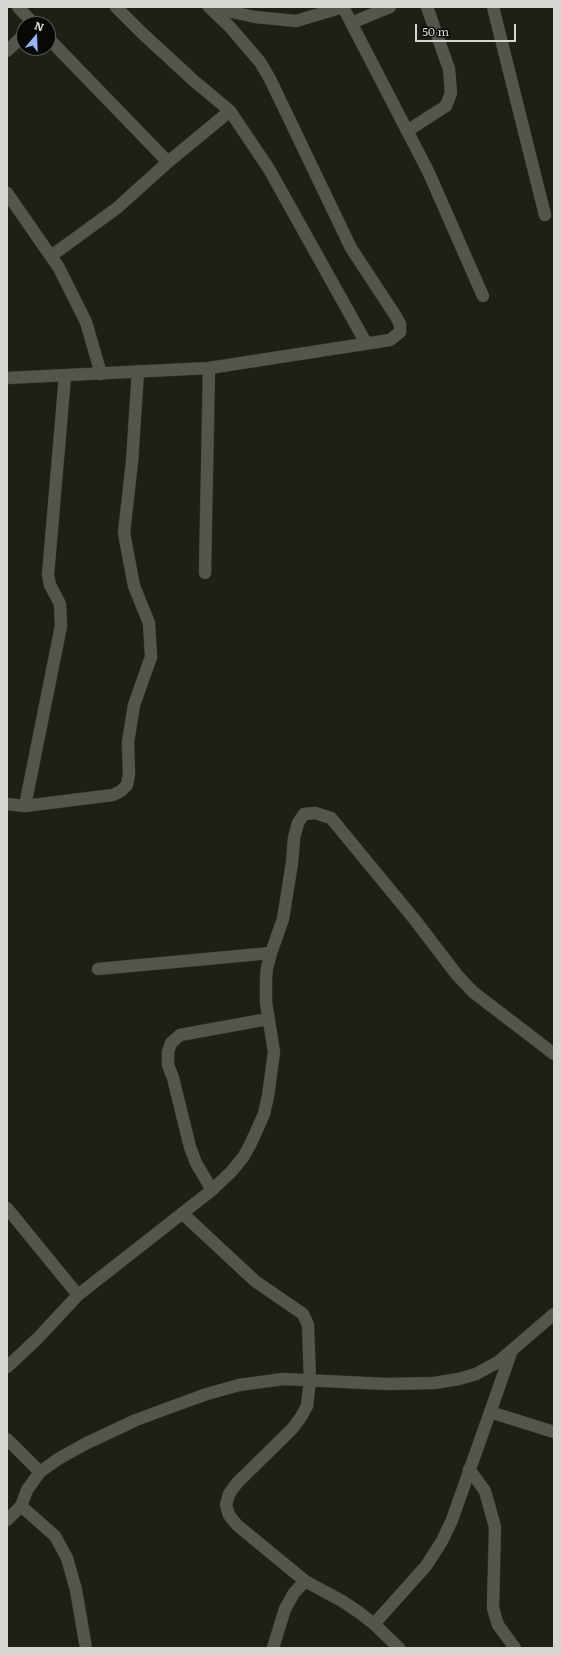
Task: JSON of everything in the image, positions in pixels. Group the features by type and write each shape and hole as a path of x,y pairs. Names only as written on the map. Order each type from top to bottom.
{"street":[{"path":"18,7 26,16"},
{"path":"116,7 193,80 230,111 269,169 366,343"},
{"path":"209,7 255,17 296,21 343,7 428,172 483,296"},
{"path":"7,378 209,368 390,340 396,337 400,332 400,324 350,248 270,79 260,62 230,27 209,7"},
{"path":"351,23 390,7"},
{"path":"408,131 446,106 451,93 449,69 426,7"},
{"path":"493,7 546,215"},
{"path":"7,51 16,43"},
{"path":"56,46 168,162"},
{"path":"50,256 117,208 168,162 230,111"},
{"path":"7,193 59,268 86,322 101,374"},
{"path":"205,574 209,368"},
{"path":"7,804 25,806 113,795 121,791 127,785 129,774 128,742 134,705 151,657 149,623 134,586 124,533 132,462 138,371"},
{"path":"25,806 61,626 60,604 50,585 48,575 65,376"},
{"path":"7,1367 38,1338 78,1295 212,1190 232,1171 244,1156 251,1143 264,1114 274,1052 268,1019 266,978 270,953 283,919 292,863 294,838 298,823 304,814 315,813 331,818 415,920 457,975 473,992 554,1054"},
{"path":"98,970 270,953"},
{"path":"212,1190 196,1163 190,1146 173,1078 168,1065 170,1043 180,1035 268,1019"},
{"path":"7,1208 78,1295"},
{"path":"183,1214 255,1281 303,1314 308,1325 310,1380 307,1406 292,1429 237,1483 229,1494 226,1505 229,1515 237,1525 305,1580 342,1601 374,1624 399,1648"},
{"path":"7,1520 21,1506 27,1490 40,1472 58,1459 85,1444 136,1420 199,1397 240,1385 283,1379 387,1384 434,1383 476,1374 498,1362 554,1314"},
{"path":"374,1624 426,1566 442,1541 452,1520 513,1349"},
{"path":"490,1412 554,1432"},
{"path":"7,1439 40,1472"},
{"path":"469,1469 485,1491 494,1528 495,1549 492,1590 493,1608 498,1625 515,1648"},
{"path":"21,1506 55,1536 67,1558 78,1596 85,1648"},
{"path":"272,1648 285,1609 294,1593 305,1580"}]}
